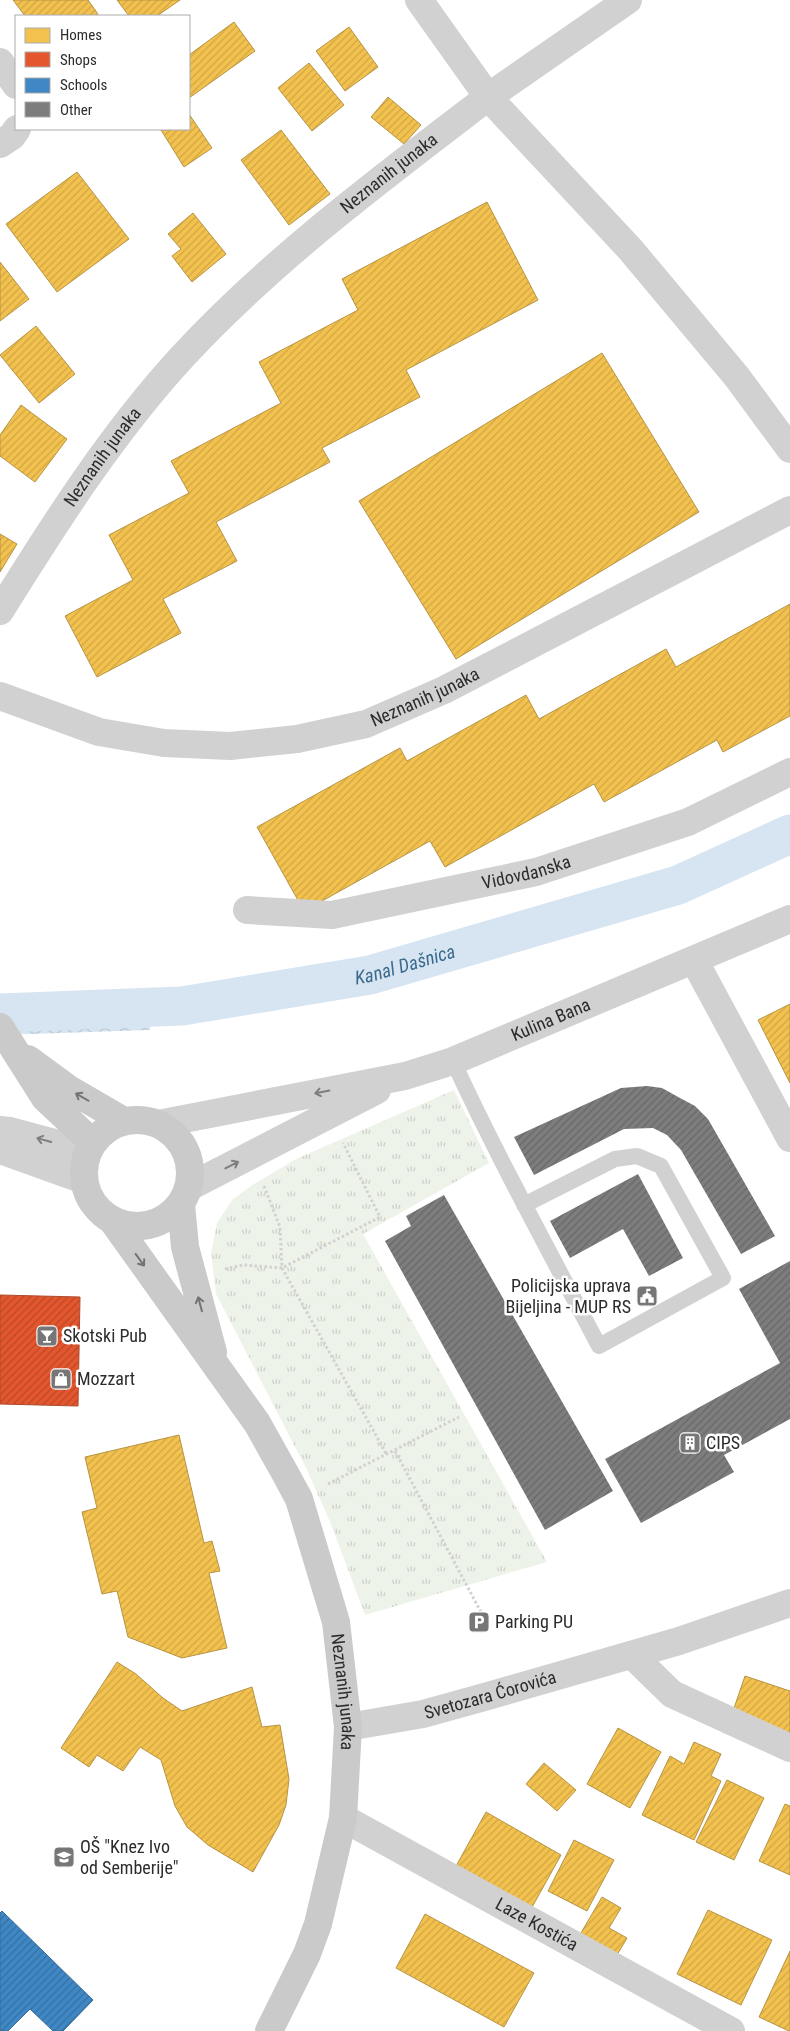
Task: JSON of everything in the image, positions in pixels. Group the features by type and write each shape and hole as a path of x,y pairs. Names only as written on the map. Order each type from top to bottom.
{"main road":[{"path":"8,1038 69,1090 124,1122"},
{"path":"8,1038 45,1098 90,1148"},
{"path":"185,1196 167,1218 149,1225 130,1226 112,1220 98,1210 89,1196 84,1180 84,1166 90,1148 107,1129 124,1122 142,1120 158,1124 174,1135 185,1150 190,1168 185,1196 185,1247 217,1368"},
{"name":"Neznanih junaka","path":"112,1220 257,1423 299,1499 336,1622 348,1727 343,1818 318,1924 307,1954 269,2031"}],"street":[{"path":"419,0 488,97 630,249 737,377 790,449"},
{"name":"Neznanih junaka","path":"0,611 98,459 182,356 278,262 381,179 488,97 628,0"},
{"path":"0,62 15,84"},
{"path":"0,144 12,136 16,130"},
{"name":"Neznanih junaka","path":"0,696 99,732 164,742 230,746 297,739 366,724 444,690 790,510"},
{"name":"Vidovdanska","path":"247,910 332,915 536,872 688,822 790,772"},
{"name":"Kulina Bana","path":"404,1076 453,1061 790,919"},
{"path":"694,960 790,1138"},
{"path":"158,1124 404,1076"},
{"path":"185,1196 404,1076"},
{"path":"0,1130 90,1148"},
{"path":"0,1150 84,1180"},
{"name":"Svetozara Ćorovića","path":"348,1727 423,1714 679,1641 790,1603"},
{"path":"632,1655 672,1694 790,1748"},
{"name":"Laze Kostića","path":"343,1818 731,2031"}],"lane":[{"path":"453,1061 484,1129 598,1346 723,1278 661,1166 637,1156 615,1159 524,1205"}],"path":[{"path":"193,1278 243,1265 282,1268 380,1217 342,1141"},
{"path":"262,1181 280,1227 282,1268 387,1455"},
{"path":"299,1499 459,1417"},
{"path":"395,1451 482,1614"}],"green space":[{"path":"454,1090 489,1163 363,1234 547,1562 365,1615 331,1524 306,1468 216,1294 211,1253 217,1223 233,1199 254,1184 296,1159"}],"water":[{"path":"148,996 150,1030 0,1035 0,1001"}],"building: Homes":[{"path":"13,0 88,0 98,14 96,15 24,15"},
{"path":"117,0 180,0 158,15 128,15"},
{"path":"234,22 255,51 190,97 190,54"},
{"path":"349,27 378,67 345,91 316,51"},
{"path":"309,63 344,105 312,131 278,88"},
{"path":"388,97 421,125 404,144 371,117"},
{"path":"190,115 212,148 184,167 161,130 190,130"},
{"path":"281,130 330,194 289,225 241,160"},
{"path":"77,172 129,239 57,292 6,224"},
{"path":"487,202 538,300 406,370 420,397 322,448 330,462 216,522 237,561 163,599 181,633 97,677 65,616 133,580 109,535 189,493 171,461 281,403 259,362 358,310 342,279"},
{"path":"193,213 226,254 192,282 172,256 181,249 168,234"},
{"path":"0,262 29,299 0,321"},
{"path":"36,326 75,374 39,403 0,355"},
{"path":"602,353 699,512 456,659 359,501"},
{"path":"21,405 67,439 35,482 0,456 0,435"},
{"path":"0,534 17,544 0,572"},
{"path":"790,604 790,716 723,752 717,740 604,802 594,784 445,867 430,841 304,911 257,827 400,748 407,761 526,695 539,719 666,649 676,667"},
{"path":"790,1004 790,1083 758,1020"},
{"path":"179,1435 204,1543 212,1541 220,1571 209,1573 227,1648 182,1658 128,1637 117,1591 102,1594 82,1512 97,1508 85,1457"},
{"path":"117,1662 136,1674 163,1698 182,1711 252,1687 262,1727 280,1725 289,1779 286,1805 279,1825 253,1872 208,1845 187,1827 175,1806 161,1760 140,1747 123,1771 97,1755 89,1767 61,1748"},
{"path":"745,1676 790,1691 790,1734 732,1714"},
{"path":"618,1728 661,1752 630,1808 587,1784"},
{"path":"694,1742 721,1754 711,1776 721,1781 694,1840 642,1815 670,1756 684,1764"},
{"path":"544,1763 576,1790 557,1811 526,1784"},
{"path":"727,1780 764,1798 734,1860 696,1842"},
{"path":"785,1804 790,1806 790,1875 759,1861"},
{"path":"486,1812 561,1855 531,1909 456,1866"},
{"path":"574,1840 614,1860 587,1911 548,1891"},
{"path":"602,1897 621,1908 609,1928 627,1938 614,1960 578,1938"},
{"path":"708,1910 772,1940 741,2005 677,1974"},
{"path":"425,1914 534,1973 504,2027 396,1968"},
{"path":"790,1951 790,2031 789,2031 759,2017"}],"building: Shops":[{"path":"0,1295 80,1297 78,1406 0,1404"}],"building: Schools":[{"path":"2,1911 93,2000 63,2031 53,2031 30,2009 8,2031 0,2031 0,1913"}],"building: Other":[{"path":"647,1086 662,1088 695,1106 708,1119 775,1236 741,1254 681,1150 667,1135 653,1128 624,1129 534,1175 514,1137 621,1088"},
{"path":"638,1174 683,1258 649,1276 623,1229 570,1258 550,1221"},
{"path":"444,1195 613,1491 545,1530 385,1241 411,1226 406,1216"},
{"path":"790,1261 790,1419 724,1455 734,1472 641,1523 605,1459 780,1363 739,1289"}],"waterway":[{"name":"Kanal Dašnica","path":"0,1013 182,1006 370,975 678,885 790,834"}],"place":[{"name":"Policijska uprava Bijeljina - MUP RS","path":"647,1296"},
{"name":"Skotski Pub","path":"47,1336"},
{"name":"Mozzart","path":"61,1379"},
{"name":"CIPS","path":"690,1443"},
{"name":"Parking PU","path":"479,1622"},
{"name":"OŠ \"Knez Ivo od Semberije\"","path":"64,1857"}]}
